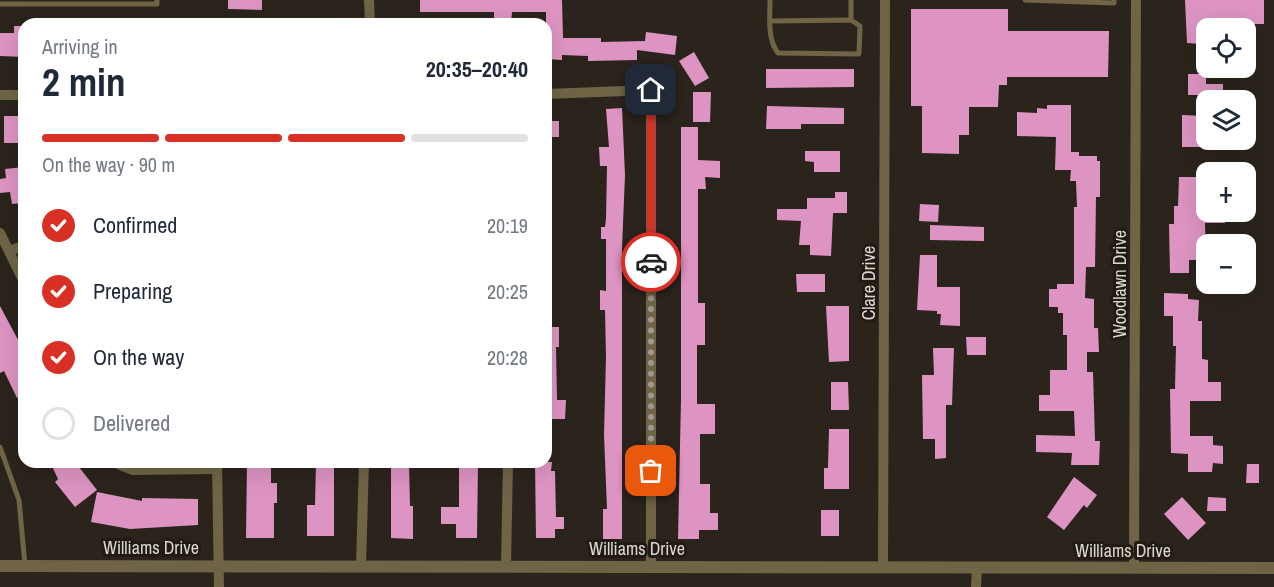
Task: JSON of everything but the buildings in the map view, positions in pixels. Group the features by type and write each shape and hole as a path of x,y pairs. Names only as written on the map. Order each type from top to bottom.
{"street":[{"path":"369,0 370,18"},
{"name":"Clare Drive","path":"883,567 885,0"},
{"name":"Woodlawn Drive","path":"1134,568 1136,0"},
{"path":"552,94 651,90 651,566"},
{"path":"0,95 18,95"},
{"path":"0,233 18,269"},
{"path":"10,251 18,248"},
{"path":"128,468 133,470 175,468"},
{"path":"217,468 219,587"},
{"path":"361,565 364,468"},
{"path":"506,566 508,468"},
{"name":"Williams Drive","path":"0,566 219,564 1274,568"},
{"path":"976,567 976,587"}],"lane":[{"path":"0,4 157,4 157,0"},
{"path":"770,0 770,21 772,45 778,53 860,54 860,26 851,20 770,21"},
{"path":"851,0 851,20"},
{"path":"1025,0 1114,3 1114,0"},
{"path":"0,447 19,500 25,566"}],"way so far":[{"path":"651,262 651,471"}],"route":[{"path":"651,90 651,262"}]}
